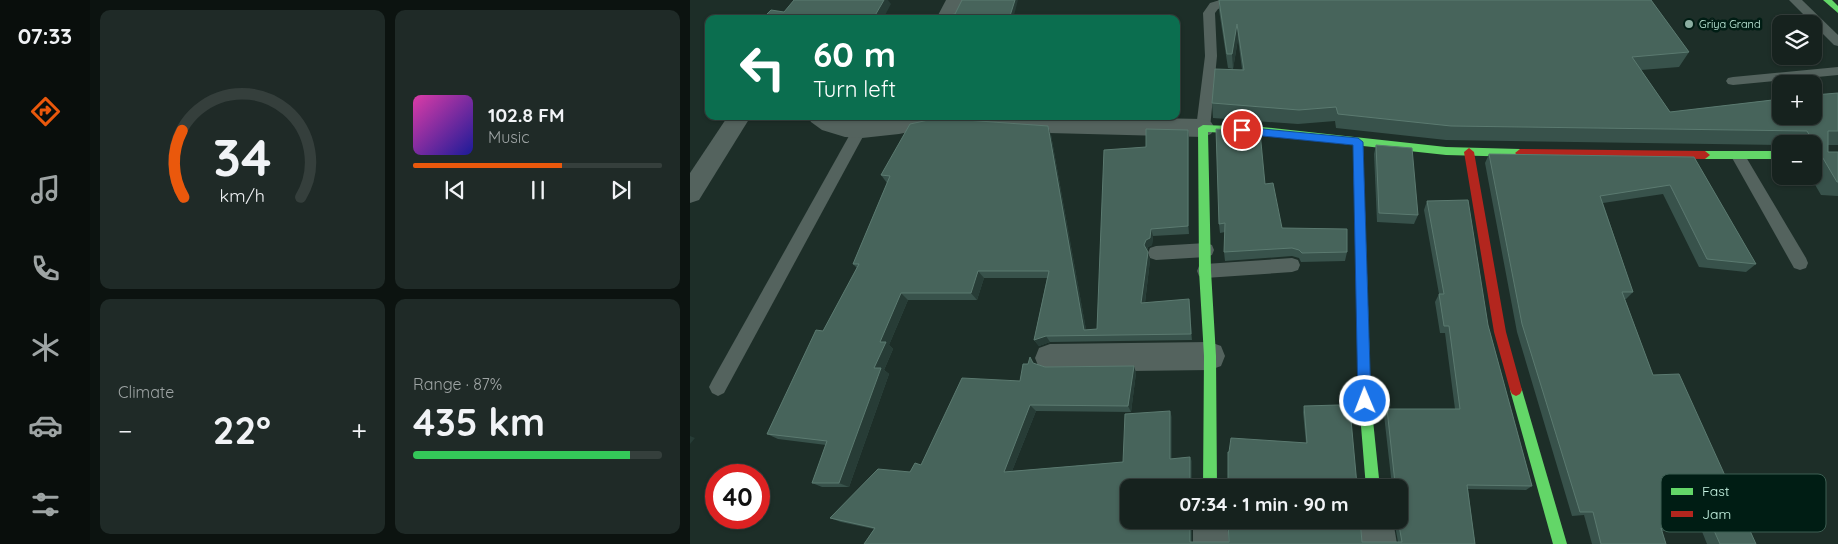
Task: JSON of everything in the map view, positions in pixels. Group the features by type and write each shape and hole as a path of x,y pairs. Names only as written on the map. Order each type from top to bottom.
{"main road":[{"path":"1828,0 1838,10"},
{"path":"1210,479 1210,356 1205,271 1203,128 1262,131 1469,152 1772,155"},
{"path":"1358,142 1365,401 1372,479"},
{"path":"1469,152 1500,332 1560,544"}],"street":[{"path":"948,15 956,0"},
{"path":"690,193 737,120"},
{"path":"822,120 825,123 859,131 927,120"},
{"path":"986,120 1116,128 1203,128"},
{"path":"1050,358 1210,356"},
{"path":"1210,529 1211,544"},
{"path":"1377,529 1379,544"}],"lane":[{"path":"1203,128 1211,56 1209,13 1214,6 1232,0"},
{"path":"1795,0 1838,42"},
{"path":"1733,81 1838,71"},
{"path":"718,387 859,131"},
{"path":"1738,156 1800,263"},
{"path":"1156,253 1206,250"},
{"path":"1205,271 1292,265"}],"building":[{"path":"794,0 884,0 875,15 766,15 771,10 784,12"},
{"path":"962,0 1015,0 1010,15 949,15 955,14"},
{"path":"1219,0 1651,0 1689,52 1632,57 1670,112 1772,100 1772,125 1822,125 1822,94 1838,93 1838,131 1828,131 1828,152 1838,152 1838,182 1822,156 1822,135 1809,135 1807,131 1451,126 1338,114 1336,107 1299,110 1212,103 1215,69 1244,70 1237,24 1232,54 1227,54"},
{"path":"929,120 966,120 1048,126 1084,330 1097,329 1104,150 1146,147 1146,129 1188,130 1188,226 1151,229 1150,238 1146,240 1144,245 1148,252 1141,303 1189,299 1191,334 1046,336 1034,340 1049,271 978,271 971,293 901,293 880,342 886,342 874,368 881,368 839,483 812,483 827,441 767,434 816,330 823,331 859,264 853,264 890,176 881,175 910,124"},
{"path":"1216,129 1260,132 1265,184 1273,183 1282,228 1347,229 1347,252 1302,253 1292,248 1224,252 1225,223 1219,224"},
{"path":"1376,145 1412,148 1418,215 1379,213"},
{"path":"1489,154 1694,157 1756,264 1707,259 1670,185 1600,196 1633,292 1622,292 1653,375 1679,374 1724,474 1661,474 1661,532 1666,544 1601,544 1593,512 1580,512 1522,324"},
{"path":"1468,200 1488,325 1532,486 1467,485 1475,544 864,544 875,528 830,518 878,469 910,472 915,463 921,465 962,378 1020,381 1023,364 1028,364 1030,357 1033,363 1045,367 1134,366 1128,406 1030,405 1004,472 1123,462 1125,414 1170,411 1170,459 1190,457 1190,479 1120,479 1120,529 1190,529 1190,542 1229,542 1228,529 1361,529 1362,542 1402,542 1400,529 1408,529 1408,479 1395,479 1387,409 1460,409 1449,326 1444,326 1439,294 1444,294 1427,201"},
{"path":"1339,405 1340,409 1350,409 1356,479 1228,479 1228,452 1231,438 1307,443 1304,406"},
{"path":"1715,532 1751,532 1756,544 1720,544"}],"traffic: fast":[{"path":"1827,0 1838,10"},
{"path":"1210,479 1210,356 1205,271 1203,128 1262,131 1446,151 1520,153"},
{"path":"1358,142 1365,401 1372,479"},
{"path":"1705,155 1772,155"},
{"path":"1516,390 1560,544"}],"traffic: jam":[{"path":"1469,152 1500,332 1516,390"},
{"path":"1520,153 1705,155"}],"place":[{"name":"Griya Grand","path":"1689,24"}],"route":[{"path":"1242,130 1358,142 1365,401"}]}
